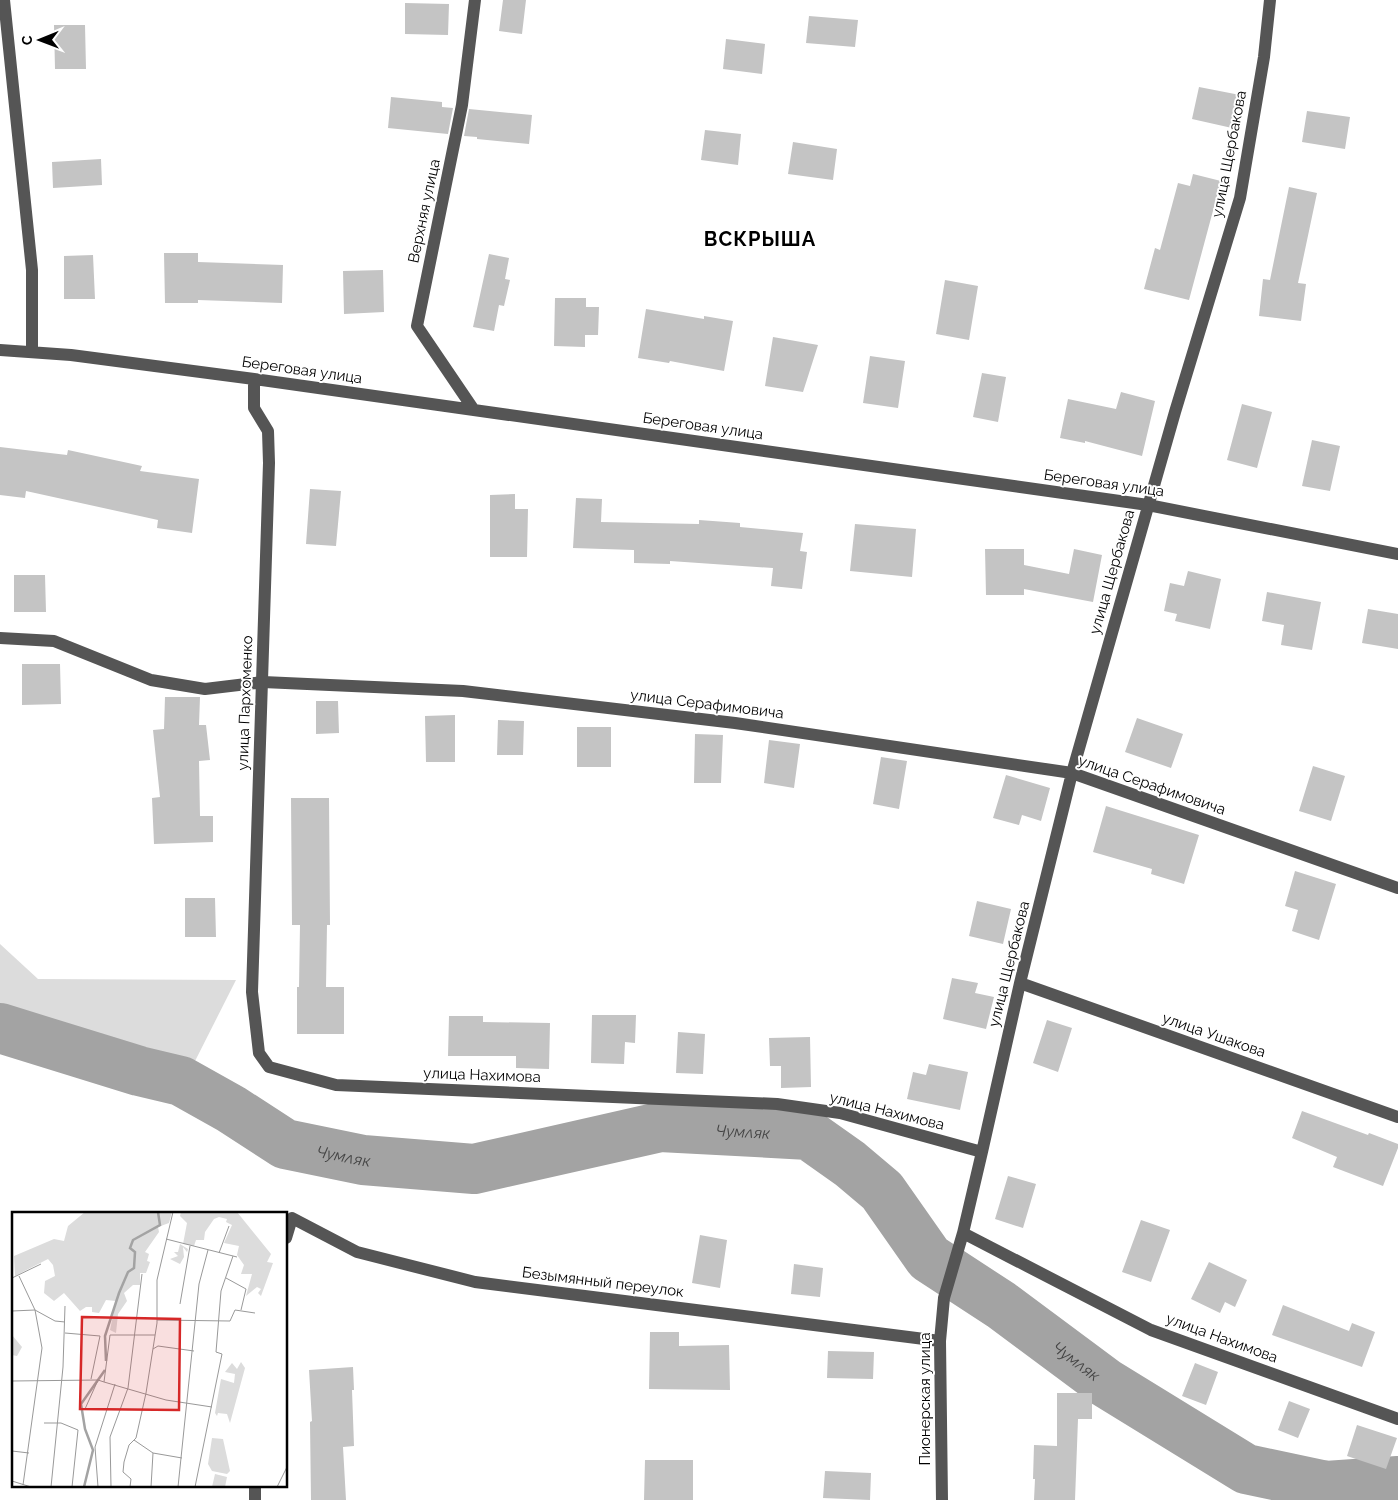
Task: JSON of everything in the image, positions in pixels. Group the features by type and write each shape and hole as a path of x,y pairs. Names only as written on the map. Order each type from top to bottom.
{"street":[{"path":"4,0 32,270 32,352"},
{"name":"Верхняя улица","path":"474,410 416,326 462,105 476,0"},
{"name":"улица Щербакова","path":"982,1152 1020,983 1072,773 1175,412 1240,198 1264,57 1270,0"},
{"name":"Береговая улица","path":"0,350 71,355 254,379 1148,505 1398,554"},
{"name":"улица Пархоменко","path":"254,379 254,408 268,431 269,463 252,992 257,1032"},
{"name":"улица Серафимовича","path":"0,638 54,641 151,680 205,689 262,682 463,692 735,723 1072,773 1398,888"},
{"name":"улица Ушакова","path":"1020,983 1398,1117"},
{"name":"улица Нахимова","path":"257,1032 259,1053 269,1067 336,1085 777,1104 840,1113 982,1152"},
{"path":"963,1233 982,1152"},
{"name":"Безымянный переулок","path":"288,1231 292,1218 358,1252 475,1282 940,1341"},
{"name":"улица Нахимова","path":"963,1233 1151,1330 1398,1419"},
{"name":"Пионерская улица","path":"942,1500 940,1341 944,1298 963,1233"}],"shaded area":[{"path":"0,944 38,979 236,980 190,1071 40,1035 0,1021"}],"building":[{"path":"503,0 526,0 522,34 499,31"},
{"path":"405,3 449,4 448,35 405,34"},
{"path":"809,16 858,20 855,47 806,43"},
{"path":"54,25 85,25 86,69 55,69"},
{"path":"726,39 765,44 762,74 723,69"},
{"path":"1199,87 1240,95 1232,128 1192,119"},
{"path":"391,97 442,102 442,107 453,108 448,134 388,128"},
{"path":"469,109 532,115 529,144 464,136"},
{"path":"1307,111 1350,117 1345,149 1302,142"},
{"path":"705,130 741,134 738,165 701,160"},
{"path":"793,142 837,149 833,180 788,174"},
{"path":"101,159 102,185 53,188 52,162"},
{"path":"1193,174 1221,181 1189,300 1144,289 1155,248 1160,250 1178,183 1190,186"},
{"path":"1289,187 1317,193 1298,283 1306,284 1301,321 1259,316 1263,279 1270,280"},
{"path":"164,253 198,253 198,262 283,265 282,303 198,300 198,303 165,303"},
{"path":"489,254 509,258 505,279 510,280 504,306 499,305 494,331 473,327"},
{"path":"93,255 95,299 64,299 64,256"},
{"path":"383,270 384,312 344,314 343,271"},
{"path":"945,280 978,286 969,340 936,334"},
{"path":"555,298 586,298 586,307 599,307 598,335 585,335 585,347 554,346"},
{"path":"646,309 704,319 704,316 733,321 724,371 670,361 669,363 638,358"},
{"path":"773,337 818,345 803,392 765,386"},
{"path":"870,356 905,361 898,408 863,403"},
{"path":"982,373 1006,377 998,422 973,417"},
{"path":"1121,392 1155,401 1142,456 1085,441 1085,443 1060,438 1068,399 1116,409"},
{"path":"1242,404 1272,412 1257,468 1227,460"},
{"path":"1312,440 1340,446 1330,491 1302,486"},
{"path":"0,447 67,455 68,450 142,466 140,471 199,479 192,533 157,528 158,520 26,491 25,498 0,495"},
{"path":"310,489 341,491 336,546 306,544"},
{"path":"515,494 515,509 528,509 527,557 490,557 490,495"},
{"path":"576,498 602,499 601,522 699,524 699,520 740,523 740,527 803,533 800,551 807,552 802,589 771,586 773,568 670,561 670,564 634,563 634,550 573,548"},
{"path":"855,524 916,529 912,577 850,571"},
{"path":"985,549 1024,549 1024,565 1069,574 1074,549 1102,555 1093,602 1024,589 1024,595 986,595"},
{"path":"1188,571 1221,579 1210,629 1175,621 1177,614 1164,611 1170,583 1184,586"},
{"path":"14,575 45,575 46,612 14,612"},
{"path":"1267,592 1321,602 1312,650 1281,645 1284,625 1262,621"},
{"path":"1368,609 1398,614 1398,649 1362,643"},
{"path":"22,664 60,664 61,704 22,705"},
{"path":"165,697 200,697 199,725 206,725 210,760 199,761 200,816 213,816 213,842 154,844 152,798 160,797 153,730 164,729"},
{"path":"316,701 338,701 339,733 316,734"},
{"path":"455,715 455,762 426,762 425,716"},
{"path":"1137,718 1183,734 1171,768 1125,752"},
{"path":"498,720 524,721 523,755 497,755"},
{"path":"577,727 611,727 611,767 577,767"},
{"path":"695,734 723,735 721,783 694,783"},
{"path":"769,740 800,744 794,788 764,783"},
{"path":"881,757 907,761 899,809 873,804"},
{"path":"1313,766 1345,776 1331,821 1299,811"},
{"path":"1006,775 1050,788 1041,821 1022,815 1019,825 993,818"},
{"path":"291,798 329,798 330,925 327,925 326,987 344,987 344,1034 297,1034 300,925 292,925"},
{"path":"1106,806 1199,835 1184,884 1151,874 1152,869 1093,852"},
{"path":"1295,871 1336,884 1319,940 1292,931 1298,910 1285,906"},
{"path":"185,898 215,898 216,937 185,937"},
{"path":"977,901 1011,909 1003,944 969,936"},
{"path":"952,978 978,983 975,993 994,997 986,1029 943,1019"},
{"path":"592,1015 636,1015 635,1043 625,1042 624,1064 591,1063"},
{"path":"449,1016 483,1016 483,1022 550,1023 549,1069 516,1068 516,1056 448,1056"},
{"path":"1047,1020 1072,1028 1058,1072 1033,1063"},
{"path":"678,1032 705,1034 703,1074 676,1073"},
{"path":"810,1037 811,1087 781,1088 781,1066 770,1066 769,1038"},
{"path":"929,1064 968,1072 960,1110 907,1099 913,1072 926,1075"},
{"path":"1302,1111 1398,1144 1383,1186 1333,1167 1337,1157 1292,1138"},
{"path":"1008,1176 1036,1184 1023,1228 995,1219"},
{"path":"1141,1220 1170,1230 1151,1282 1122,1272"},
{"path":"700,1235 727,1240 720,1288 692,1283"},
{"path":"1209,1262 1247,1280 1235,1307 1225,1302 1220,1313 1191,1299"},
{"path":"794,1264 823,1268 820,1297 791,1294"},
{"path":"1283,1305 1349,1331 1352,1323 1375,1332 1362,1367 1272,1335"},
{"path":"650,1332 679,1332 679,1346 729,1345 730,1390 649,1389"},
{"path":"828,1351 874,1352 873,1379 827,1378"},
{"path":"1195,1363 1218,1372 1206,1405 1182,1396"},
{"path":"353,1367 354,1446 343,1447 346,1500 311,1500 310,1422 312,1421 309,1370"},
{"path":"1057,1393 1092,1393 1092,1419 1078,1419 1075,1500 1034,1500 1034,1445 1057,1446"},
{"path":"1289,1401 1310,1409 1298,1438 1278,1430"},
{"path":"1357,1425 1397,1438 1386,1469 1347,1456"},
{"path":"645,1460 693,1460 693,1500 644,1500"},
{"path":"825,1471 871,1473 870,1500 823,1498"}],"waterway":[{"name":"Чумляк","path":"0,1028 139,1071 181,1081 231,1109 285,1144 363,1160 474,1169 660,1127 809,1135 850,1164 882,1191 929,1258 1001,1305 1106,1383 1246,1469 1326,1486 1398,1481"}],"district":[{"name":"ВСКРЫША","path":"760,239"}]}
